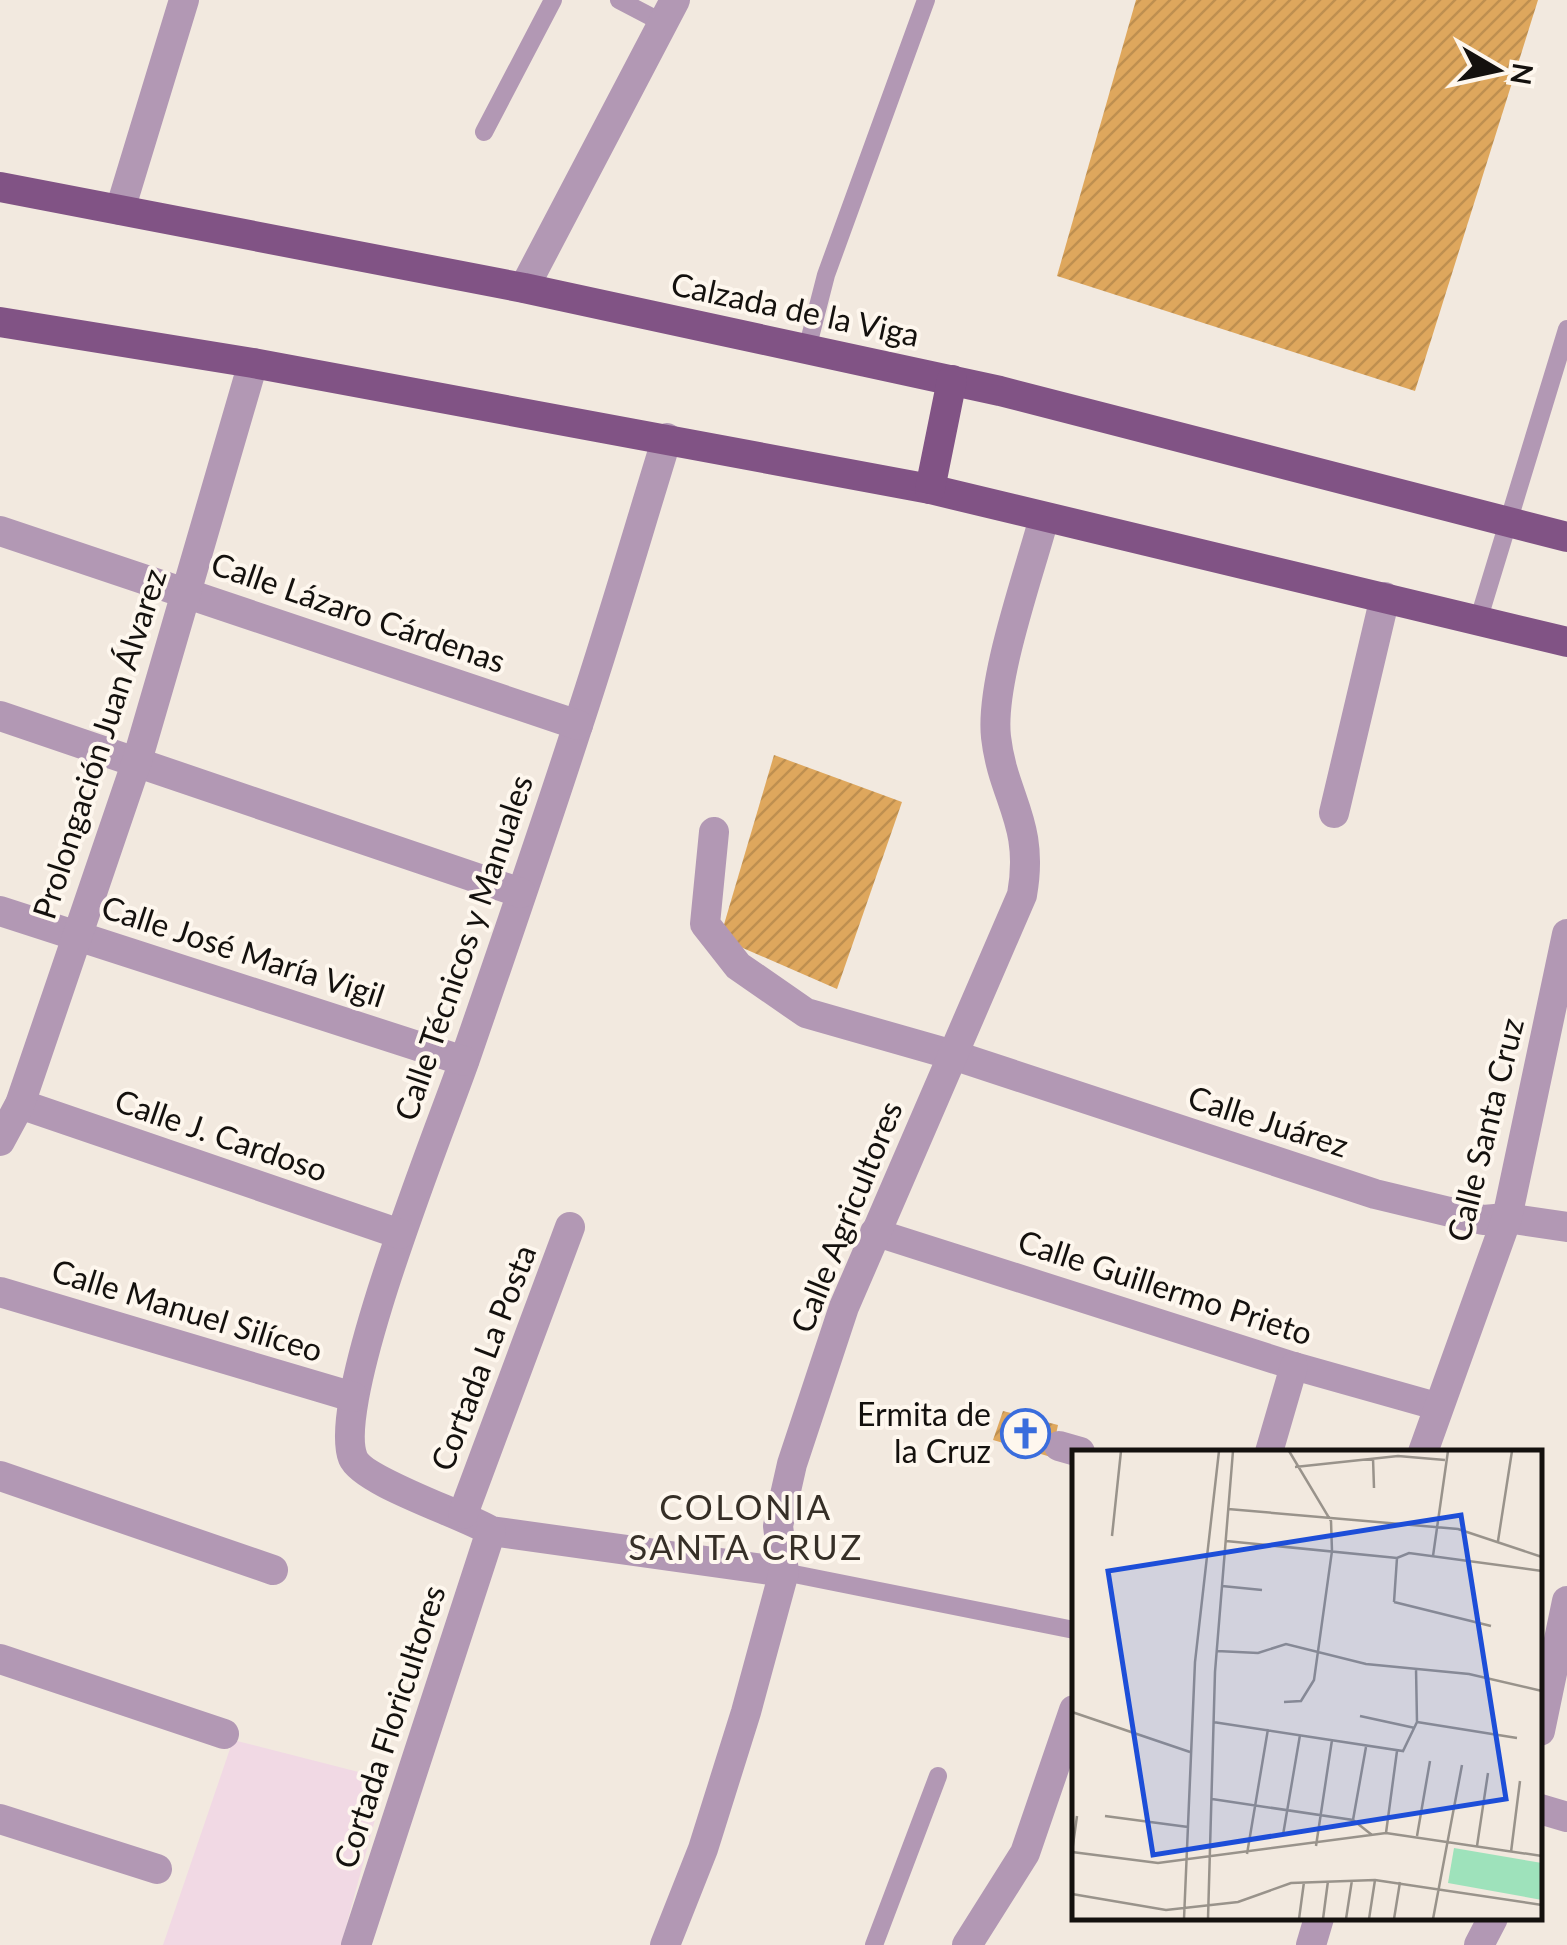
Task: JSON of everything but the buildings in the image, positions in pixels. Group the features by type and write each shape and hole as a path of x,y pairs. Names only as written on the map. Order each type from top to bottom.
{"main road":[{"name":"Calzada de la Viga","path":"0,187 524,288 952,380 1567,537"},
{"path":"0,322 253,363 930,489 1567,642"},
{"path":"930,489 952,380"}],"street":[{"path":"120,210 184,0"},
{"path":"524,288 669,12"},
{"name":"Prolongación Juan Álvarez","path":"0,1141 20,1104 74,934 137,761 253,363"},
{"name":"Calle Técnicos y Manuales","path":"462,1514 371,1478 353,1459 349,1434 353,1397 400,1234 464,1061 578,726 667,438"},
{"name":"Calle Agricultores","path":"666,1945 703,1849 784,1572 778,1526 792,1464 874,1232 1022,895 1028,864 1022,818 996,736 1002,681 1044,518"},
{"name":"Calle Lázaro Cárdenas","path":"0,531 578,726"},
{"path":"1334,813 1386,597"},
{"path":"0,716 521,894"},
{"name":"Calle Juárez","path":"714,832 705,924 738,966 806,1013 953,1056 1375,1194 1483,1220 1507,1218 1567,1227"},
{"name":"Calle José María Vigil","path":"0,911 464,1061"},
{"name":"Calle Santa Cruz","path":"1424,1450 1436,1406 1507,1218 1567,934"},
{"name":"Calle J. Cardoso","path":"20,1104 400,1234"},
{"name":"Cortada La Posta","path":"462,1514 570,1228"},
{"name":"Calle Guillermo Prieto","path":"874,1232 1294,1366 1436,1406"},
{"name":"Calle Manuel Silíceo","path":"0,1292 353,1397"},
{"path":"1270,1450 1294,1366"},
{"path":"0,1476 273,1570"},
{"path":"462,1514 491,1531 784,1572"},
{"name":"Cortada Floricultores","path":"356,1945 491,1531"},
{"path":"1542,1721 1567,1601"},
{"path":"0,1659 224,1734"},
{"path":"967,1945 1025,1852 1072,1716"},
{"path":"1542,1810 1567,1817"},
{"path":"0,1820 156,1869"},
{"path":"1311,1945 1318,1920"},
{"path":"1479,1945 1492,1920"}],"lane":[{"path":"484,132 553,0"},
{"path":"619,0 669,12"},
{"path":"807,349 826,275 926,0"},
{"path":"1479,618 1567,329"},
{"path":"784,1572 1072,1630"},
{"path":"874,1945 938,1776"}],"shaded area":[{"path":"233,1740 386,1779 341,1945 163,1945"}],"place":[{"name":"Ermita de la Cruz","path":"1026,1433"}],"district":[{"name":"COLONIA SANTA CRUZ","path":"746,1528"}]}
